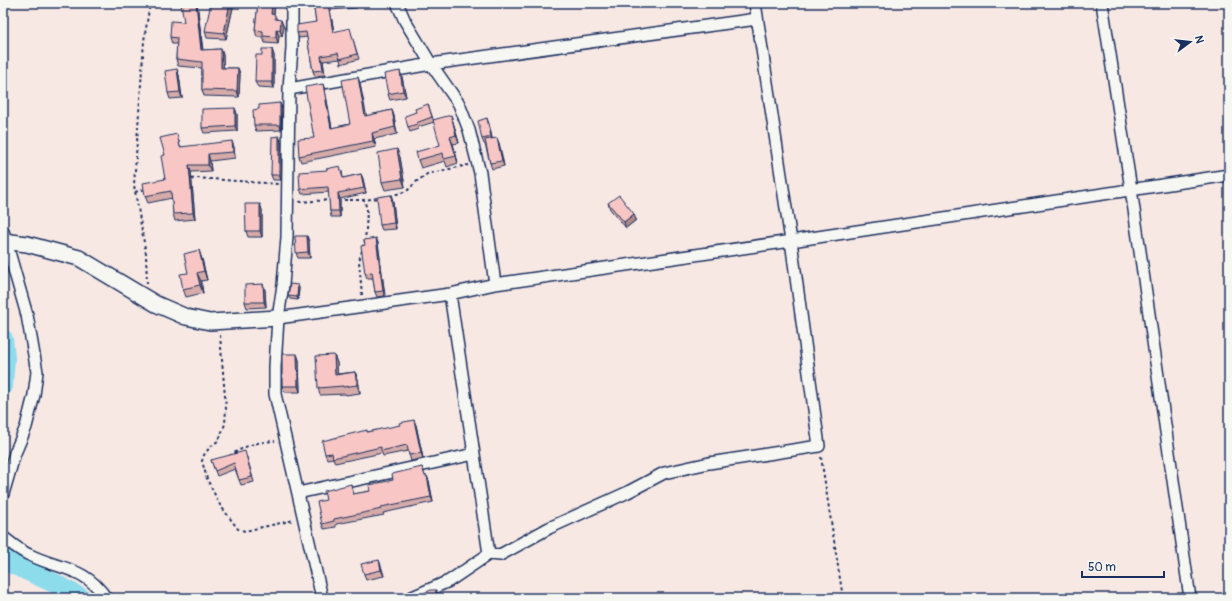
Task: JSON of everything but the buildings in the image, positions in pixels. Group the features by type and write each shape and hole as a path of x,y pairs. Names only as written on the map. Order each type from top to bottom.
{"street":[{"path":"292,3 287,237 283,285 278,318 275,394 322,598"},
{"path":"397,3 405,21 431,64 459,104 469,130 477,164 495,284"},
{"path":"410,598 449,580 489,554 500,555 549,528 626,493 664,473 709,463 819,446 791,242 755,3"},
{"path":"1102,3 1131,189 1190,598"},
{"path":"289,89 431,64 758,20"},
{"path":"4,238 79,258 156,304 186,317 210,322 219,322 278,318 450,294 495,284 791,242 1229,175"},
{"path":"3,494 15,453 26,427 34,395 37,372 27,315 4,238"},
{"path":"450,294 489,554"},
{"path":"298,493 474,454"},
{"path":"3,537 31,556 78,572 100,589 106,598"}],"path":[{"path":"146,298 148,286 146,254 135,192 134,177 144,48 150,3"},
{"path":"388,196 407,191 427,174 477,164"},
{"path":"190,179 197,178 288,184"},
{"path":"135,192 149,188"},
{"path":"287,202 349,199 364,200 382,197"},
{"path":"363,306 358,261 365,240 366,230 367,209 364,200"},
{"path":"219,322 226,409 225,424 219,440 210,447 204,455 202,461 207,479 220,505 238,529 245,531 254,530 304,518"},
{"path":"229,457 249,445 286,440"},
{"path":"819,446 842,598"}],"waterway":[{"path":"3,339 5,358 3,386"},
{"path":"3,557 8,562 54,583 81,598"}]}
